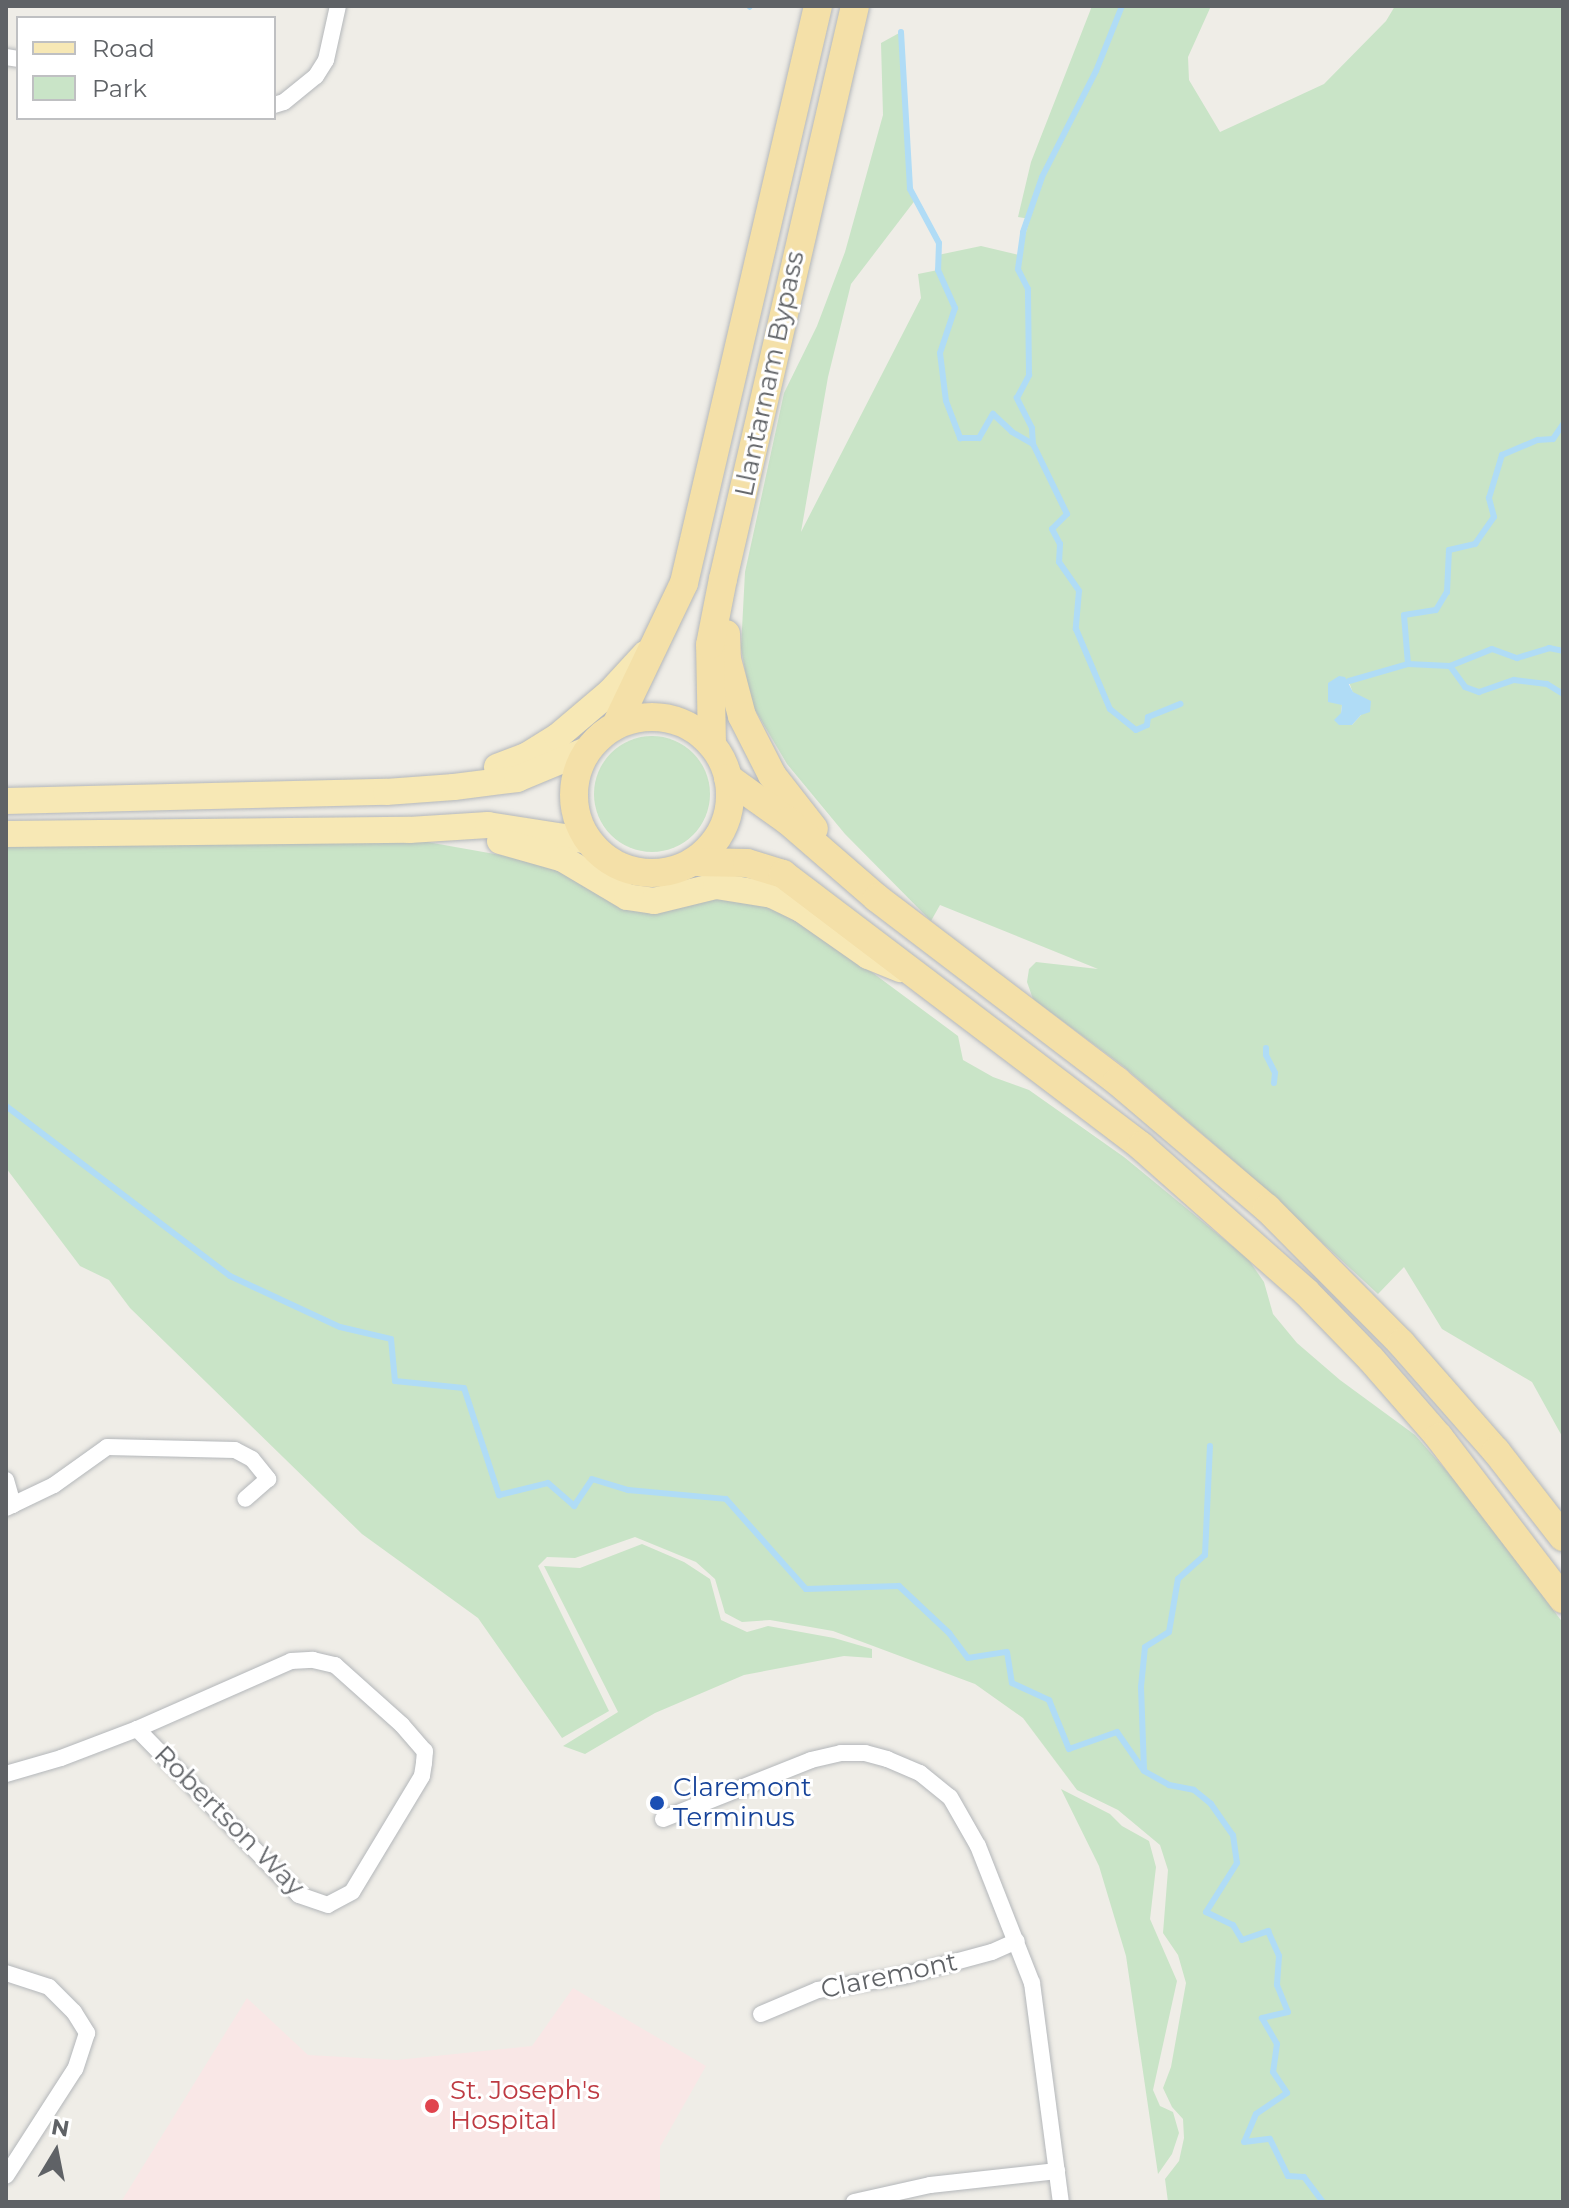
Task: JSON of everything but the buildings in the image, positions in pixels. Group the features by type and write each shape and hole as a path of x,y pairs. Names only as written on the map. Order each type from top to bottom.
{"highway":[{"name":"Llantarnam Bypass","path":"616,725 684,583 818,6"},
{"name":"Llantarnam Bypass","path":"712,745 710,645 855,6"},
{"path":"723,579 727,659 742,716 772,775 846,871"},
{"path":"642,717 668,718 692,728 712,745 728,778 730,802 724,826 711,846 693,862 671,871 648,873 625,869 605,858 589,841 577,819 573,795 577,771 589,749 616,725 642,717"},
{"path":"728,778 1117,1081 1267,1208 1401,1343 1496,1451 1563,1537"},
{"path":"693,862 747,863 783,874 1097,1109 1306,1292 1439,1437 1563,1599"}],"main road":[{"path":"454,787 526,756 557,737 610,692 656,643"},
{"path":"6,801 386,792 454,787 517,779 589,749"},
{"path":"6,834 409,830 488,825 589,841"},
{"path":"409,830 493,839 563,859 627,897 654,901 716,886 772,895 801,909 868,956 918,976"}],"street":[{"path":"276,104 284,102 316,76 326,60 338,6"},
{"path":"6,1480 10,1506 54,1485 107,1447 235,1450 252,1459 268,1479 245,1499"},
{"name":"Robertson Way","path":"6,1774 61,1758 137,1729 291,1661 313,1660 335,1665 402,1725 425,1751 424,1763 422,1776 352,1892 328,1905 299,1895 137,1729"},
{"path":"663,1819 811,1760 865,1753 920,1773 950,1797 978,1846 1032,1983 1061,2202"},
{"name":"Claremont","path":"761,2014 818,1990 903,1976 992,1952 1017,1941"},
{"path":"6,1973 49,1987 74,2012 87,2033 68,2083 6,2176"},
{"path":"854,2202 930,2185 1057,2171"}],"shaded area":[{"name":"St. Joseph's Hospital","path":"573,1988 706,2066 660,2147 660,2202 121,2202 247,1998 308,2055 397,2060 532,2046"}],"green space":[{"path":"1092,6 1211,6 1188,57 1189,80 1220,132 1324,84 1386,21 1395,6 1563,6 1563,1438 1532,1382 1442,1329 1404,1267 1378,1294 1235,1162 1123,1066 1033,999 1027,982 1029,969 1036,962 1098,969 940,905 931,921 845,834 787,764 751,703 741,648 745,572 784,393 817,326 845,252 883,115 881,43 901,32 910,189 916,199 851,284 828,377 801,532 921,298 918,274 938,270 938,255 981,246 1019,255 1030,219 1018,217 1031,162","holes":["1349,682 1361,715 1352,725 1341,713 1342,705 1329,694"]},
{"path":"652,736 674,740 693,753 706,772 710,794 706,816 693,835 674,848 652,852 630,848 611,835 598,816 594,794 598,772 611,753 630,740"},
{"path":"346,840 384,843 416,840 551,864 600,896 645,910 718,898 743,899 796,916 958,1036 963,1060 993,1077 1029,1090 1124,1157 1248,1259 1264,1282 1273,1314 1297,1343 1340,1380 1415,1435 1473,1501 1563,1623 1563,2202 1168,2202 1165,2179 1179,2161 1184,2138 1183,2119 1172,2107 1163,2088 1171,2067 1186,1983 1178,1955 1163,1933 1168,1870 1160,1845 1118,1810 1077,1790 1023,1718 975,1684 833,1631 770,1620 742,1622 725,1613 715,1579 696,1562 635,1537 575,1558 547,1557 538,1566 609,1711 562,1738 478,1618 362,1534 130,1308 109,1280 80,1266 6,1168 6,845"},
{"path":"642,1544 684,1562 710,1579 721,1620 747,1632 768,1626 834,1638 872,1649 872,1658 844,1656 744,1675 655,1713 585,1754 563,1746 618,1712 544,1566 580,1568"},
{"path":"1061,1789 1110,1814 1122,1826 1149,1841 1156,1867 1150,1919 1177,1981 1153,2090 1160,2106 1173,2112 1179,2133 1172,2154 1158,2174 1126,1956 1099,1866"}],"water":[{"path":"1339,676 1345,677 1353,692 1371,701 1370,712 1361,715 1352,725 1339,725 1334,720 1341,713 1342,705 1328,702 1328,683"}],"waterway":[{"path":"1033,444 1032,428 1017,398 1029,375 1028,289 1018,269 1023,232 1042,177 1096,71 1122,6"},
{"path":"901,32 910,189 939,243 938,270 955,308 940,353 946,401 960,438 979,438 993,414 1012,432 1033,444 1067,514 1052,529 1060,544 1059,562 1079,591 1076,629 1110,709 1136,730 1147,725 1148,717 1180,704"},
{"path":"1408,664 1404,615 1436,610 1447,592 1449,550 1475,544 1494,517 1489,498 1502,455 1538,440 1553,439 1563,424"},
{"path":"1349,681 1408,664 1450,666 1492,649 1517,658 1549,648 1563,651"},
{"path":"1450,666 1465,687 1479,692 1514,680 1547,684 1563,694"},
{"path":"1266,1048 1275,1073 1274,1083"},
{"path":"6,1106 230,1276 340,1327 391,1339 395,1381 464,1388 499,1495 548,1483 574,1506 592,1479 628,1490 726,1499 806,1589 899,1586 949,1633 968,1658 1007,1652 1012,1683 1049,1700 1069,1749 1117,1732 1144,1771 1169,1785 1194,1790 1211,1804 1233,1835 1237,1863 1206,1912 1233,1925 1242,1940 1268,1931 1279,1956 1277,1985 1288,2012 1262,2018 1277,2044 1273,2072 1287,2093 1256,2114 1244,2142 1270,2139 1288,2176 1304,2177 1323,2202"},
{"path":"1144,1769 1141,1687 1145,1647 1169,1632 1178,1579 1205,1555 1210,1446"}],"place":[{"name":"Claremont Terminus","path":"657,1803"},
{"name":"St. Joseph's Hospital","path":"432,2106"}]}
